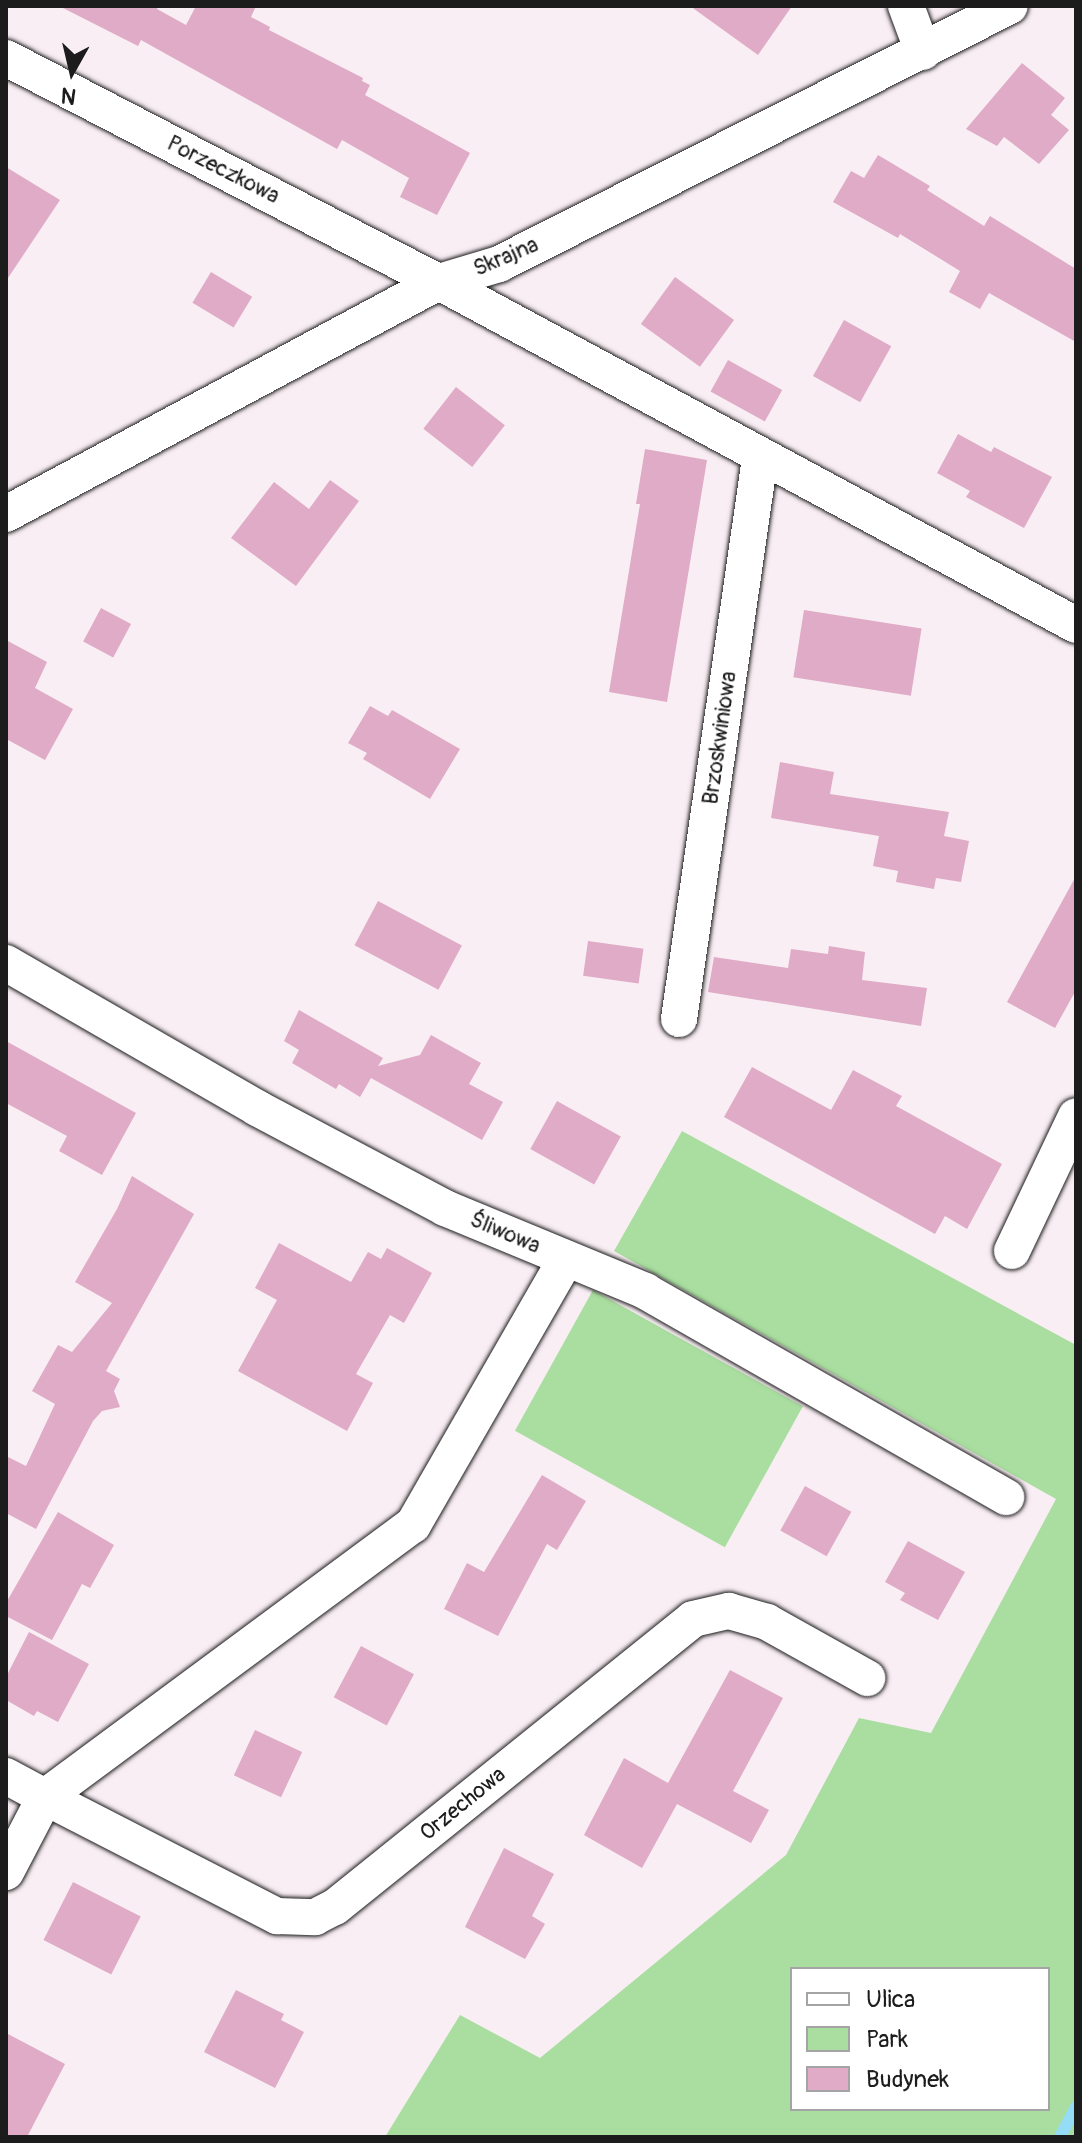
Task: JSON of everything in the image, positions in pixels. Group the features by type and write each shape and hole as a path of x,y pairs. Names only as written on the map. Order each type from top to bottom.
{"street":[{"path":"906,6 923,52"},
{"name":"Skrajna","path":"6,514 439,282 499,264 1010,6"},
{"name":"Porzeczkowa","path":"6,58 439,282"},
{"path":"439,282 760,458 1076,625"},
{"name":"Brzoskwiniowa","path":"679,1019 760,458"},
{"name":"Śliwowa","path":"6,963 257,1108 431,1201 645,1291 1006,1497"},
{"path":"1012,1251 1076,1116"},
{"path":"6,1872 45,1797 413,1525 566,1259"},
{"name":"Orzechowa","path":"6,1776 277,1916 315,1917 335,1907 693,1619 729,1611 767,1622 867,1678"}],"green space":[{"path":"682,1131 1076,1345 1076,2137 385,2137 460,2015 540,2058 786,1855 859,1718 931,1733 1056,1499 614,1251"},
{"path":"593,1290 803,1406 725,1547 515,1431"}],"building":[{"path":"59,6 158,6 157,9 186,25 196,6 256,6 251,17 270,27 269,30 363,78 362,81 370,85 365,95 470,153 437,215 400,197 409,178 342,140 337,149 141,40 138,46"},
{"path":"690,6 792,6 758,55"},
{"path":"1022,63 1065,98 1051,115 1069,130 1039,164 1004,137 997,146 966,129"},
{"path":"878,155 930,186 927,190 984,226 990,216 1076,269 1076,342 989,293 980,309 949,292 960,271 900,234 898,238 833,202 851,171 864,178"},
{"path":"6,167 60,200 6,281"},
{"path":"211,272 252,297 234,328 192,303"},
{"path":"675,277 734,320 700,367 641,324"},
{"path":"844,320 891,346 860,402 813,376"},
{"path":"728,360 782,390 765,422 711,391"},
{"path":"456,387 505,425 472,467 423,429"},
{"path":"958,434 991,452 994,447 1052,477 1024,528 966,497 970,491 937,473"},
{"path":"645,449 707,460 667,702 609,692 640,504 636,504"},
{"path":"330,480 359,501 296,586 231,538 274,482 309,509"},
{"path":"101,608 131,624 113,658 83,642"},
{"path":"804,610 922,629 911,696 793,677"},
{"path":"6,640 47,662 35,688 73,709 45,760 8,740 6,745"},
{"path":"370,706 388,716 392,710 460,749 430,799 363,759 367,753 348,743"},
{"path":"780,762 834,772 830,794 949,812 944,836 969,841 961,882 936,878 934,889 896,882 898,871 873,866 879,836 771,818"},
{"path":"1076,876 1076,990 1055,1028 1007,1002"},
{"path":"378,901 462,946 438,990 355,945"},
{"path":"588,941 643,949 639,983 583,976"},
{"path":"829,946 865,952 862,980 927,988 921,1026 708,992 714,957 788,968 791,949 828,954"},
{"path":"299,1010 383,1058 378,1066 420,1055 431,1035 481,1063 469,1084 503,1102 482,1140 371,1078 360,1097 339,1084 336,1089 292,1063 299,1050 284,1041"},
{"path":"6,1041 136,1113 102,1175 59,1151 67,1136 6,1103"},
{"path":"752,1067 831,1110 853,1070 902,1096 896,1106 1002,1164 967,1229 945,1216 935,1234 724,1117"},
{"path":"557,1101 621,1136 594,1184 530,1149"},
{"path":"132,1176 194,1214 106,1371 120,1379 114,1391 120,1407 102,1411 93,1421 36,1529 6,1513 6,1456 26,1466 55,1404 32,1391 58,1345 72,1352 112,1303 75,1282 117,1209"},
{"path":"279,1243 351,1282 368,1252 381,1259 387,1248 432,1273 404,1323 390,1315 356,1374 373,1383 347,1431 238,1371 277,1300 255,1288"},
{"path":"542,1475 586,1501 557,1550 547,1544 498,1636 444,1609 467,1563 484,1572"},
{"path":"805,1486 851,1512 827,1556 780,1531"},
{"path":"58,1512 114,1545 90,1588 82,1584 52,1640 6,1616 6,1603"},
{"path":"908,1541 965,1572 938,1620 900,1600 905,1593 885,1582"},
{"path":"29,1632 89,1664 58,1722 37,1711 34,1716 6,1700 6,1677"},
{"path":"361,1646 414,1674 387,1725 334,1697"},
{"path":"730,1670 783,1698 733,1791 769,1810 751,1843 677,1804 642,1868 584,1835 624,1758 668,1783"},
{"path":"255,1730 302,1752 281,1797 234,1775"},
{"path":"504,1848 554,1874 532,1916 545,1924 525,1959 465,1927"},
{"path":"73,1882 141,1917 111,1974 43,1940"},
{"path":"236,1990 284,2014 281,2020 304,2032 275,2088 204,2052"},
{"path":"6,2033 65,2064 27,2137 6,2137"}],"waterway":[{"path":"1060,2137 1076,2107"}]}
